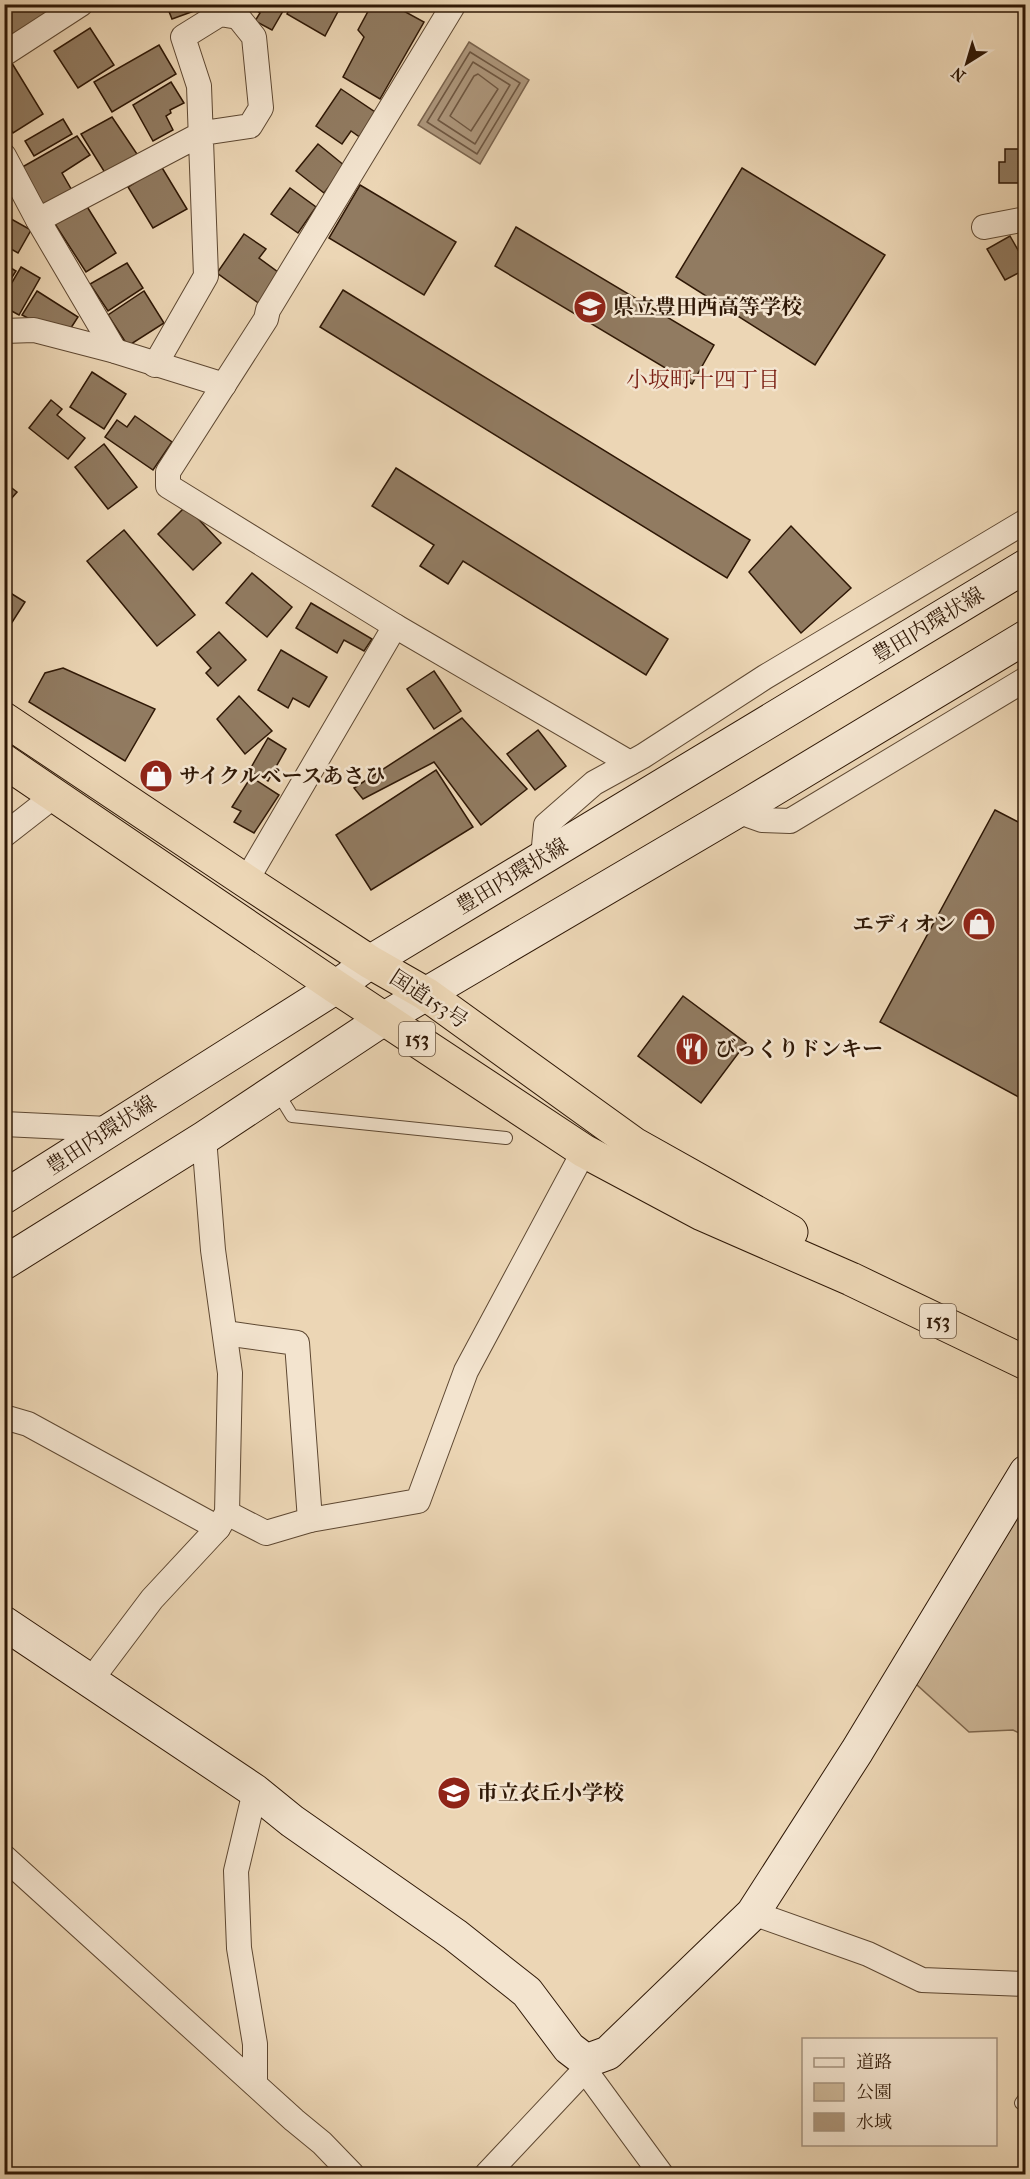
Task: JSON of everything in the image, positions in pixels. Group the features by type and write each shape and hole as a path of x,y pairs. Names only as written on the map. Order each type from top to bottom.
{"highway":[{"name":"国道153号","path":"4,718 370,962 426,993 634,1144 716,1192 813,1243 851,1279"},
{"name":"国道153号","path":"4,762 336,987 584,1151 702,1214 851,1279 1026,1363"}],"street":[{"path":"4,54 81,4"},
{"path":"447,7 224,385 168,472 168,486 395,626 630,763"},
{"path":"38,220 203,133 250,126 261,108 254,37 238,17 228,13 219,14 183,37 200,86 203,133 203,219 206,276 155,365"},
{"path":"4,156 38,220 115,351"},
{"path":"984,227 1026,219"},
{"path":"4,331 34,330 115,351 224,385"},
{"path":"543,857 546,825 594,783 630,763 765,677 1026,521"},
{"name":"豊田内環状線","path":"4,1197 336,987 370,962 1026,566"},
{"path":"246,881 395,626"},
{"path":"4,1263 204,1138 385,1018 744,807 1026,637"},
{"path":"744,807 748,815 762,820 790,821 1026,680"},
{"path":"4,835 54,796"},
{"path":"4,1124 108,1130"},
{"path":"91,1680 152,1599 223,1521 230,1373 213,1250 204,1138"},
{"path":"4,1418 28,1424 223,1521 266,1533 310,1520 418,1501 466,1371 584,1151"},
{"path":"225,1333 297,1343 310,1520"},
{"path":"487,2175 580,2075 586,2061 608,2053 753,1912 858,1751 1026,1472"},
{"path":"4,1623 255,1791 292,1821 455,1935 527,1992 569,2048 586,2061 590,2077 661,2175"},
{"path":"255,1791 237,1871 239,1948 255,2044 255,2084"},
{"path":"5,1858 165,2006 322,2143 352,2175"},
{"path":"753,1912 868,1954 922,1980 1024,1988"}],"lane":[{"path":"275,1089 292,1116 506,1138"}],"green space":[{"path":"1025,1495 1025,1736 1013,1730 969,1732 916,1684"}],"water":[{"path":"469,42 529,80 480,164 418,125"}],"building":[{"path":"4,4 64,4 4,46"},
{"path":"166,4 191,4 194,11 172,19"},
{"path":"247,4 287,4 272,30 255,21 260,13"},
{"path":"292,4 342,4 325,36 287,14"},
{"path":"372,4 391,4 424,22 380,99 343,77 364,37 358,30"},
{"path":"90,28 114,65 78,88 54,51"},
{"path":"159,45 176,74 112,112 94,82"},
{"path":"10,60 43,114 13,133 4,119 4,63"},
{"path":"171,82 184,103 170,110 171,113 166,116 173,130 153,141 133,105"},
{"path":"341,89 378,114 361,138 351,131 342,144 316,126"},
{"path":"112,117 139,157 107,176 81,134"},
{"path":"63,119 72,134 34,156 25,141"},
{"path":"77,136 90,155 62,173 74,194 43,211 17,170"},
{"path":"318,144 345,166 324,193 296,171"},
{"path":"1005,149 1019,149 1019,183 999,183 999,162 1005,162"},
{"path":"161,166 187,209 153,228 128,187"},
{"path":"742,168 885,255 815,365 676,277"},
{"path":"360,185 456,242 424,295 329,238"},
{"path":"290,188 316,207 298,233 271,214"},
{"path":"86,205 116,253 86,272 55,224"},
{"path":"4,215 31,230 18,253 4,245"},
{"path":"516,227 714,345 692,384 495,266"},
{"path":"244,234 266,249 259,258 282,275 261,305 217,273"},
{"path":"1010,236 1026,264 1026,269 1005,280 987,249"},
{"path":"127,263 143,288 108,311 90,284"},
{"path":"4,264 16,271 4,290"},
{"path":"21,267 40,278 19,315 4,307 4,296"},
{"path":"343,290 750,540 727,578 320,327"},
{"path":"37,291 78,317 67,334 45,327 22,315"},
{"path":"144,291 164,323 128,346 108,315"},
{"path":"92,372 126,394 104,429 70,407"},
{"path":"51,400 62,409 57,415 85,438 68,459 29,428"},
{"path":"135,416 172,442 153,470 105,437 117,420 127,427"},
{"path":"1026,430 1026,446 1019,434"},
{"path":"104,444 137,487 108,509 75,467"},
{"path":"396,468 668,639 646,675 463,561 448,584 420,566 434,545 372,506"},
{"path":"4,482 17,492 4,507"},
{"path":"186,506 221,543 193,570 158,534"},
{"path":"791,526 851,588 801,633 749,572"},
{"path":"124,530 195,615 157,646 87,561"},
{"path":"252,573 292,607 267,637 226,603"},
{"path":"4,589 25,602 4,635"},
{"path":"311,603 372,639 364,651 344,640 337,653 296,628"},
{"path":"219,632 246,660 218,686 206,673 211,668 197,652"},
{"path":"281,650 327,677 309,707 293,698 288,708 258,690"},
{"path":"63,668 155,709 125,761 29,702 45,673"},
{"path":"434,671 461,711 434,729 407,689"},
{"path":"239,696 272,731 245,754 217,719"},
{"path":"462,718 527,789 481,825 434,762 363,799 354,788"},
{"path":"538,730 566,766 535,790 507,754"},
{"path":"268,738 286,749 268,781 249,771"},
{"path":"436,770 473,827 371,890 336,835"},
{"path":"251,777 279,795 254,833 234,822 241,811 232,807"},
{"name":"エディオン","path":"995,810 1026,826 1026,1101 880,1022"},
{"name":"びっくりドンキー","path":"683,996 746,1043 701,1103 638,1056"}],"place":[{"name":"県立豊田西高等学校","path":"590,307"},
{"name":"サイクルベースあさひ","path":"156,776"},
{"name":"エディオン","path":"979,924"},
{"name":"びっくりドンキー","path":"692,1049"},
{"name":"市立衣丘小学校","path":"454,1793"}],"district":[{"name":"小坂町十四丁目","path":"703,380"}]}
